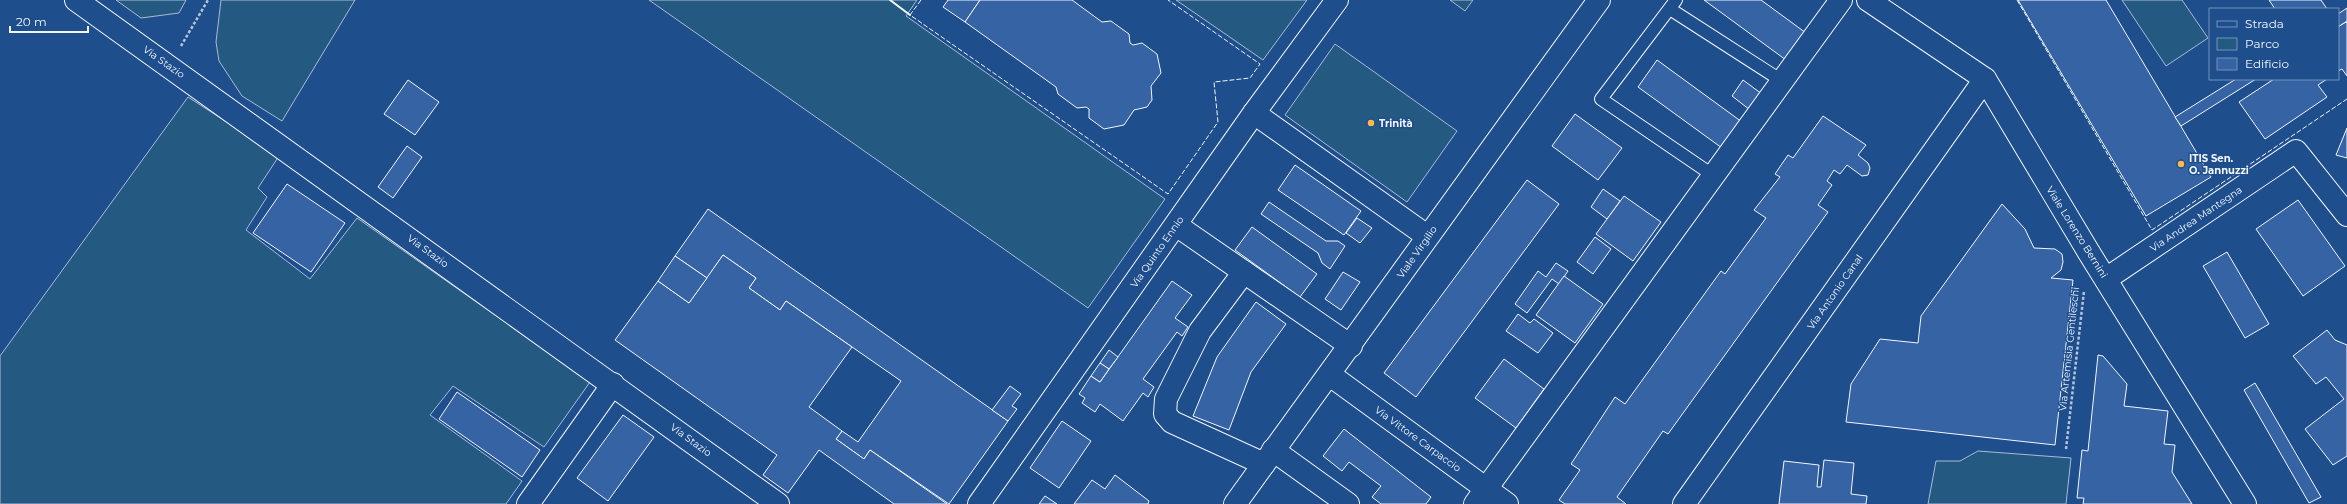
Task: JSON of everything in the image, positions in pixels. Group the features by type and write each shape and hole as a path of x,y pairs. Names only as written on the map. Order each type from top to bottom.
{"street":[{"name":"Via Stazio","path":"76,0 613,384 778,504"},
{"name":"Via Quinto Ennio","path":"978,504 1254,113 1337,0"},
{"name":"Viale Virgilio","path":"1235,504 1351,346 1427,236 1599,0"},
{"path":"1480,496 1841,0"},
{"name":"Viale Lorenzo Bernini","path":"1868,0 1985,79 2088,251 2245,504"},
{"name":"Via Antonio Canal","path":"1684,504 1985,79"},
{"path":"1254,113 1427,236"},
{"name":"Via Andrea Mantegna","path":"2106,279 2296,151 2347,215"},
{"path":"1176,225 1351,346"},
{"path":"1244,272 1200,331 1166,399 1165,414 1172,422 1269,457 1348,504"},
{"name":"Via Vittore Carpaccio","path":"1330,375 1480,496 1507,504"},
{"path":"528,504 613,384"}],"lane":[{"path":"1714,176 1602,99 1673,4 1782,81"}],"path":[{"path":"168,65 197,21 208,0"},
{"name":"Via Artemisia Gentileschi","path":"2066,449 2088,251"}],"green space":[{"path":"116,0 186,0 179,13 141,18"},
{"path":"221,0 355,0 282,121 242,96 219,61 216,42"},
{"path":"649,0 917,0 906,16 1165,199 1088,308"},
{"path":"1176,0 1307,0 1263,60"},
{"path":"1450,0 1473,0 1465,11"},
{"path":"2122,0 2182,0 2208,38 2166,66"},
{"name":"Trinità","path":"1335,44 1457,131 1407,202 1285,115"},
{"path":"188,97 279,156 258,188 267,197 246,230 310,279 357,218 590,382 544,447 453,386 430,415 522,481 506,504 0,504 0,356"},
{"path":"1978,451 2071,458 2066,504 1928,504 1936,461 1960,461"}],"building":[{"path":"948,0 980,0 965,22 943,7"},
{"path":"980,0 1072,0 1102,22 1111,21 1129,34 1130,43 1133,45 1142,43 1157,54 1161,73 1151,86 1152,100 1147,107 1134,110 1124,125 1104,129 1089,118 1089,109 1086,107 1077,108 1058,94 1056,87 965,22"},
{"path":"1704,0 1761,0 1806,33 1786,60"},
{"path":"2018,0 2106,0 2211,177 2146,216"},
{"path":"2269,0 2321,0 2326,8 2274,8"},
{"path":"2347,8 2347,21 2339,26 2339,13"},
{"path":"2346,22 2347,23 2347,76 2342,69 2339,70 2339,26"},
{"path":"1657,60 1742,122 1722,148 1638,87"},
{"path":"408,80 439,102 415,135 384,114"},
{"path":"1743,80 1762,94 1750,110 1732,96"},
{"path":"2234,80 2254,80 2181,126 2175,117"},
{"path":"2272,80 2326,80 2318,85 2327,97 2265,139 2239,102"},
{"path":"1575,114 1622,148 1598,180 1552,146"},
{"path":"1823,116 1866,145 1858,155 1868,163 1870,168 1868,175 1862,176 1847,165 1840,174 1834,170 1827,181 1832,185 1818,205 1828,212 1668,434 1663,431 1617,497 1626,504 1565,504 1559,500 1580,470 1571,464 1615,397 1625,404 1721,271 1725,274 1766,218 1754,210 1780,177 1775,174 1788,155 1793,158"},
{"path":"2347,128 2347,158 2336,155"},
{"path":"407,146 422,157 393,198 378,187"},
{"path":"1295,165 1361,211 1344,235 1278,190"},
{"path":"1527,180 1559,204 1416,397 1384,373"},
{"path":"287,184 345,223 311,272 253,233"},
{"path":"1603,189 1620,201 1607,219 1591,207"},
{"path":"1624,196 1661,222 1633,261 1596,234"},
{"path":"2298,200 2345,266 2303,296 2256,229"},
{"path":"1269,202 1326,241 1338,241 1345,246 1330,269 1322,263 1318,253 1261,214"},
{"path":"2002,204 2025,229 2034,248 2055,249 2062,254 2063,262 2061,270 2051,278 2073,280 2055,445 1846,422 1851,384 1880,339 1918,343 1921,316"},
{"path":"708,209 1008,421 949,504 870,450 864,459 836,439 842,431 858,442 901,381 786,301 780,310 749,288 756,278 723,255 707,278 675,256"},
{"path":"1357,218 1372,228 1360,243 1346,233"},
{"path":"1252,227 1317,274 1300,297 1235,250"},
{"path":"1595,237 1611,249 1593,274 1577,262"},
{"path":"2227,252 2269,324 2245,338 2203,266"},
{"path":"723,255 756,278 749,288 780,310 786,301 852,347 809,407 842,431 836,439 864,459 870,450 947,504 894,504 819,450 788,493 763,475 777,455 615,340 658,281 689,303"},
{"path":"675,256 707,278 689,303 658,281"},
{"path":"1556,263 1568,271 1559,284 1552,279 1527,313 1515,304 1538,271 1546,277"},
{"path":"1343,272 1360,282 1341,310 1325,299"},
{"path":"1564,276 1603,304 1575,343 1536,315"},
{"path":"1172,281 1192,295 1175,318 1188,327 1182,336 1177,332 1143,379 1154,387 1148,397 1143,393 1123,421 1100,404 1095,412 1082,403 1085,398 1079,394 1091,376 1100,382"},
{"path":"1256,302 1286,324 1251,372 1229,430 1193,416 1217,357"},
{"path":"1518,314 1530,323 1534,319 1553,333 1538,353 1506,331"},
{"path":"2327,330 2335,340 2347,345 2347,456 2333,465 2305,429 2344,399 2326,377 2316,384 2293,356"},
{"path":"1109,350 1118,357 1109,369 1100,363"},
{"path":"2098,355 2103,356 2127,384 2124,406 2168,411 2164,444 2175,445 2172,472 2192,504 2083,504 2084,498 2077,498 2082,450 2088,451"},
{"path":"1504,359 1544,389 1516,428 1475,398"},
{"path":"1100,363 1109,369 1100,382 1091,376"},
{"path":"2255,383 2321,497 2309,503 2244,390"},
{"path":"1010,386 1021,394 1012,406 1017,409 1008,421 992,410"},
{"path":"457,392 540,450 522,477 439,419"},
{"path":"623,415 654,437 608,501 577,478"},
{"path":"1062,421 1091,441 1059,488 1030,468"},
{"path":"1344,429 1431,497 1426,504 1381,504 1372,497 1381,486 1349,462 1342,471 1323,456"},
{"path":"1824,460 1854,463 1851,494 1867,496 1866,504 1779,504 1784,461 1819,465 1817,487 1821,487"},
{"path":"1115,475 1149,501 1148,504 1074,504 1092,480 1105,489"},
{"path":"1045,496 1057,504 1039,504"}],"fence":[{"path":"921,0 910,15 1168,194 1218,122 1214,82 1250,78 1260,64 1168,0"},
{"path":"2017,0 2152,230 2347,99"}],"wall":[{"path":"890,0 910,15"}],"place":[{"name":"Trinità","path":"1371,123"},
{"name":"ITIS Sen. O. Jannuzzi","path":"2181,164"}]}
